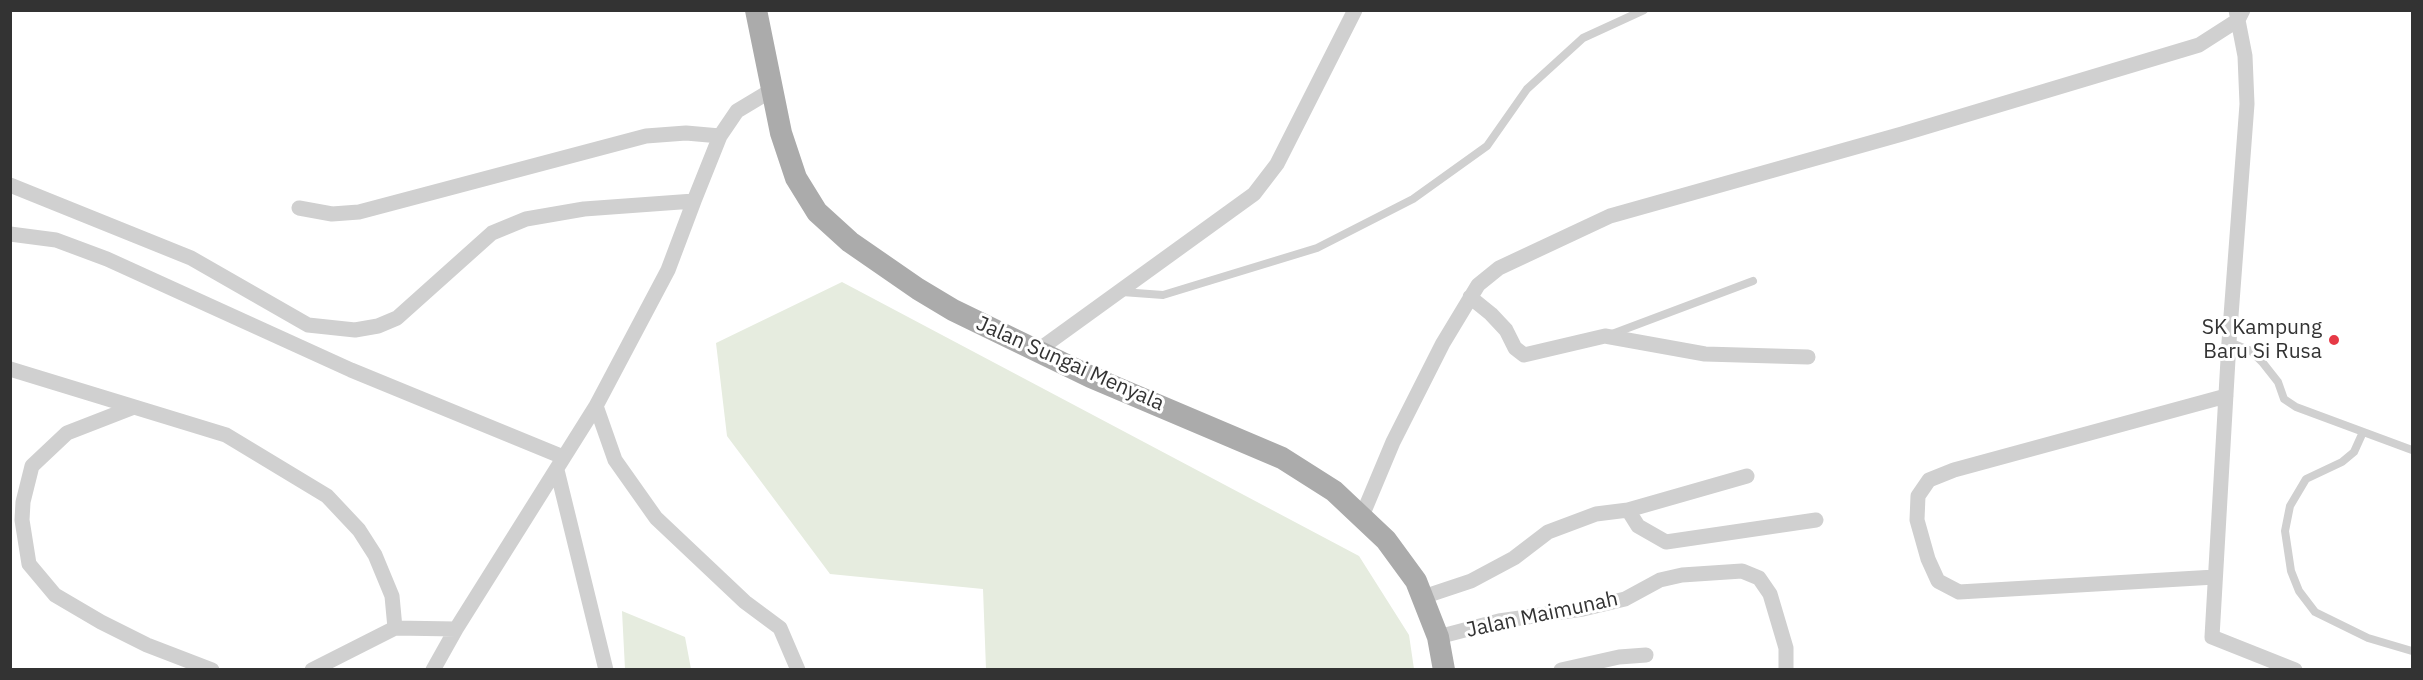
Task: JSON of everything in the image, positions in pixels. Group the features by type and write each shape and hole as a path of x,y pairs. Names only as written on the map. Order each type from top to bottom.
{"main road":[{"name":"Jalan Sungai Menyala","path":"756,10 781,133 796,178 817,212 850,242 953,310 1091,377 1282,458 1334,491 1362,516 1402,561 1424,597 1438,637 1444,669"}],"street":[{"path":"1038,351 1254,194 1277,164 1355,10"},
{"path":"1362,516 1393,442 1470,297 1478,285 1499,268 1610,216 1902,134 2199,45 2239,14 2245,56 2247,104 2229,342 2212,637 2295,669"},
{"path":"433,669 596,406 668,270 720,136 737,111 772,90"},
{"path":"299,208 332,214 359,213 645,136 686,133 720,136"},
{"path":"10,185 191,258 308,325 343,330 378,326 397,318 492,233 526,219 584,209 694,201"},
{"path":"10,234 56,240 107,259 560,464"},
{"path":"1470,297 1506,330 1515,348 1524,355 1605,336 1705,354 1808,357"},
{"path":"10,369 226,435 327,496 359,530 375,555 392,596 395,628"},
{"path":"2215,577 1959,592 1938,581 1928,559 1917,520 1918,496 1929,480 1954,470 2226,396"},
{"path":"596,406 615,460 656,518 745,602 780,628 798,669"},
{"path":"134,408 67,433 32,466 23,502 22,520 29,564 55,595 101,622 147,645 212,669"},
{"path":"560,464 606,669"},
{"path":"1424,597 1471,581 1514,558 1548,532 1596,514 1628,510 1747,476"},
{"path":"1628,510 1638,526 1666,542 1816,520"},
{"name":"Jalan Maimunah","path":"1438,637 1499,621 1583,609 1614,602 1660,580 1682,575 1742,571 1759,578 1770,594 1786,648 1786,669"},
{"path":"312,669 395,628 456,629"},
{"path":"1561,669 1619,657 1646,655"}],"lane":[{"path":"1120,292 1163,295 1317,248 1413,199 1487,146 1527,89 1582,38 1644,10"},
{"path":"1605,336 1753,281"},
{"path":"2229,342 2251,351 2278,382 2284,399 2296,407 2412,450"},
{"path":"2363,432 2354,452 2342,462 2306,480 2290,506 2285,531 2291,572 2299,591 2315,612 2368,638 2412,651"}],"shaded area":[{"path":"842,282 1359,556 1409,635 1414,669 986,669 983,589 830,574 727,436 716,343"},
{"path":"622,611 685,637 691,669 625,669"}],"place":[{"name":"SK Kampung Baru Si Rusa","path":"2334,340"}]}
